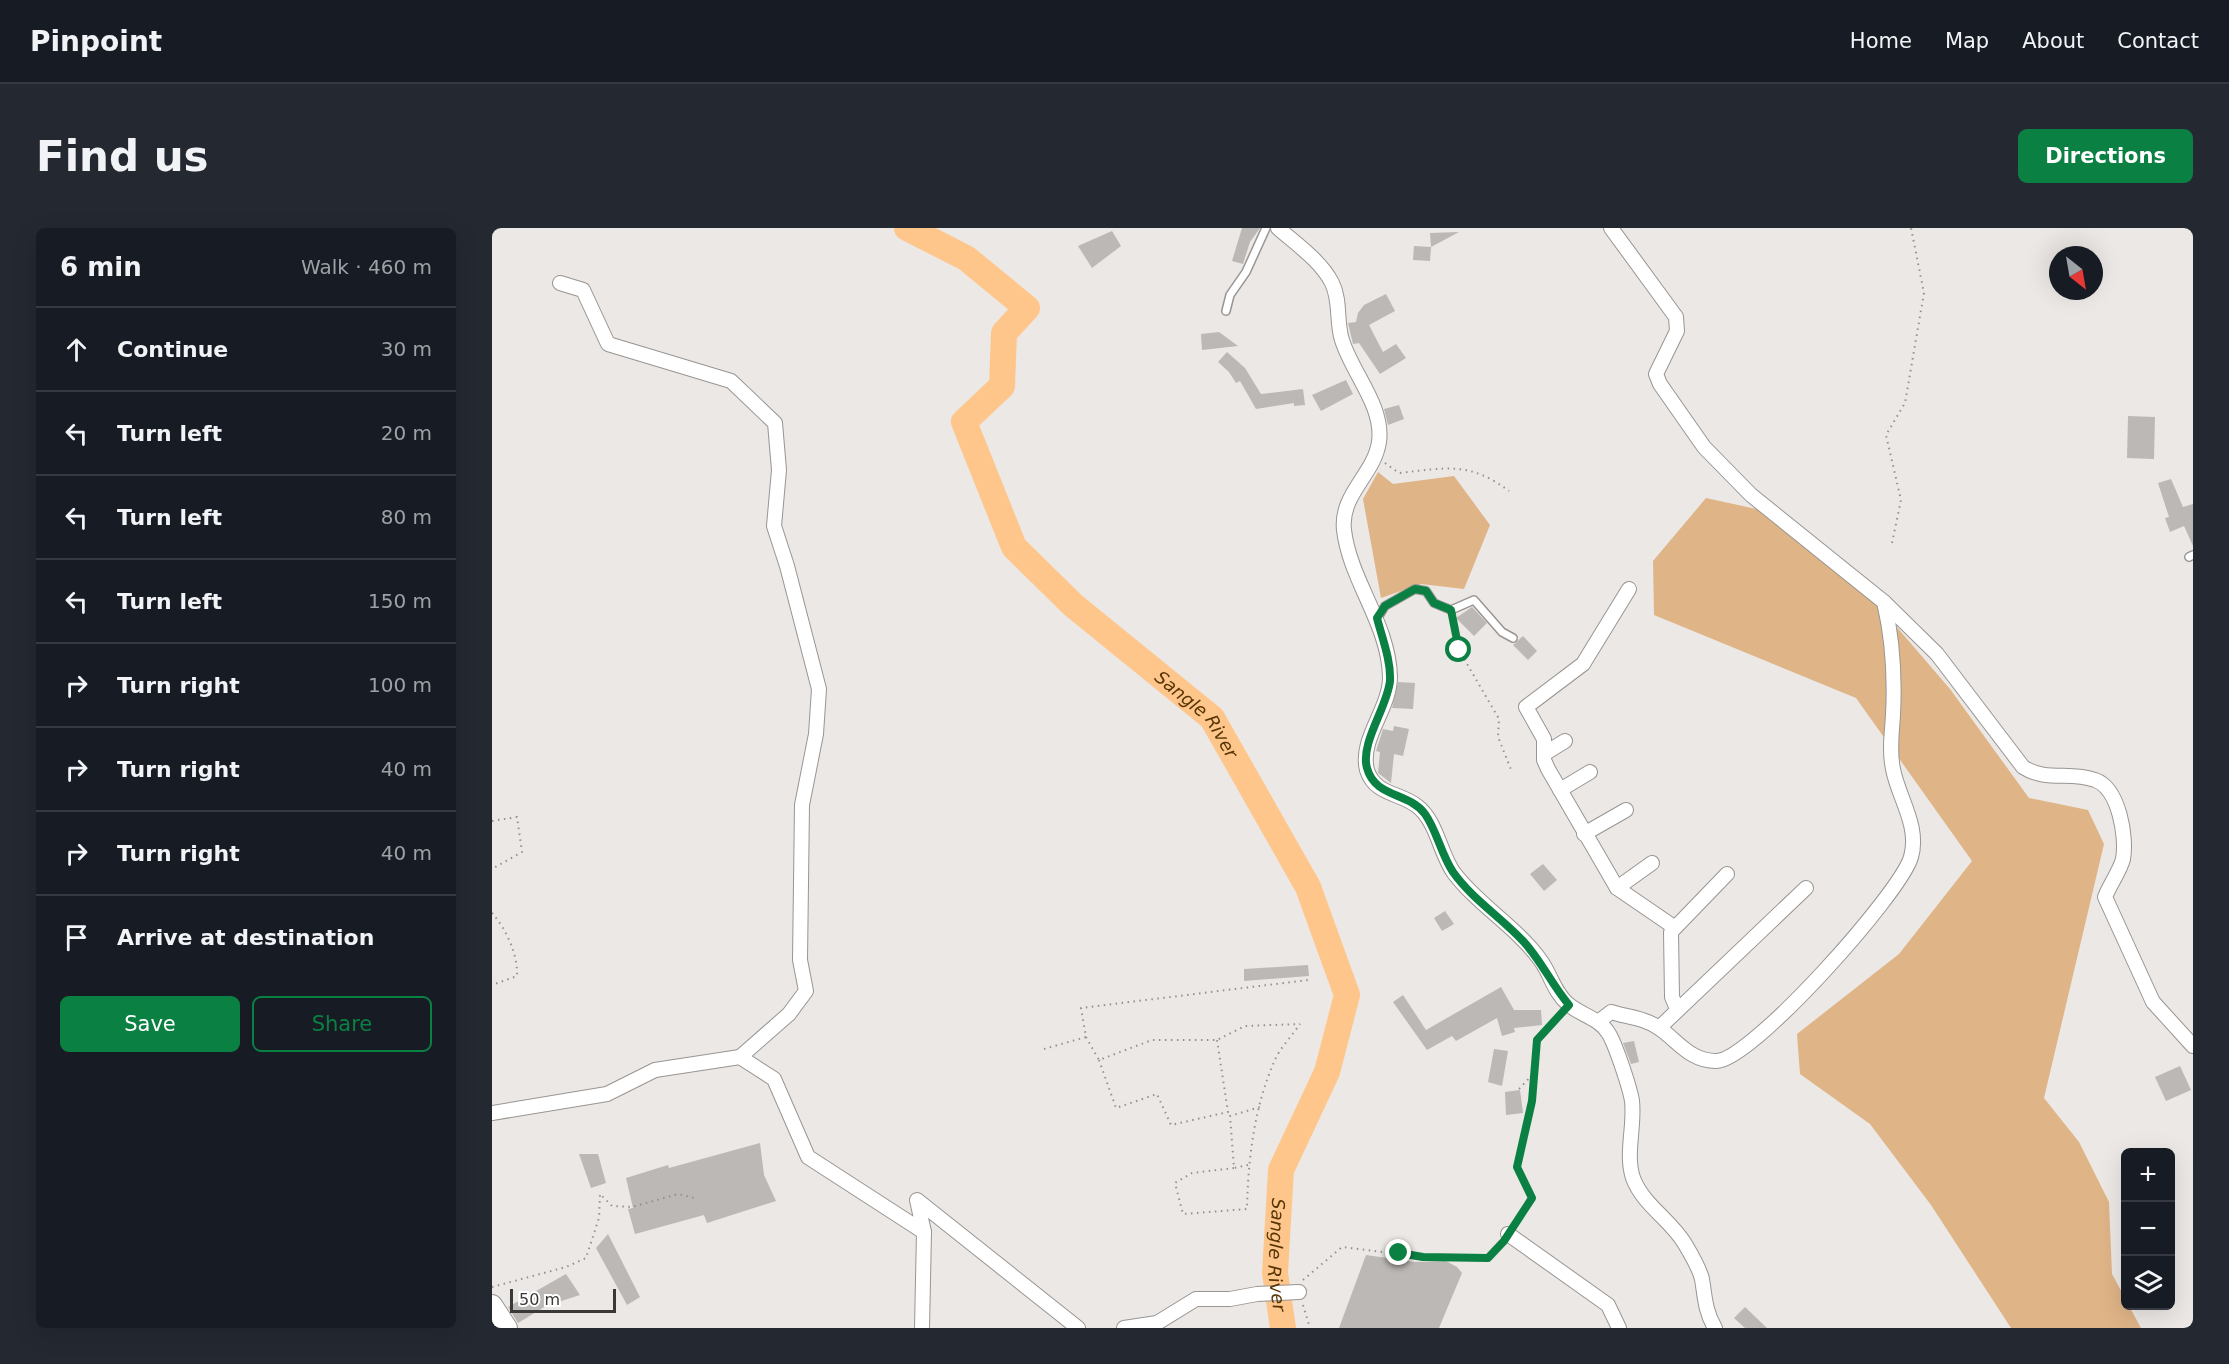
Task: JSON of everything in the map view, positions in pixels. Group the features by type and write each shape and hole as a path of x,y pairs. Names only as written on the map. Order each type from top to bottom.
{"street":[{"path":"1278,228 1319,266 1332,284 1343,344 1371,400 1377,421 1380,439 1376,456 1344,511 1350,558 1377,618 1390,679 1387,695 1367,747 1366,765 1372,782 1421,810 1452,871 1530,948 1542,963 1551,983 1569,1005 1609,1032 1630,1095 1633,1177 1642,1195 1683,1240 1693,1258 1701,1277 1707,1313 1715,1328"},
{"path":"1611,228 1676,317 1677,331 1656,374 1660,384 1704,447 1751,495 1884,602 1937,654 2023,767 2036,775 2096,780 2110,792 2120,811 2123,859 2105,897 2153,1002 2193,1046"},
{"path":"492,1113 607,1094 655,1070 740,1057 789,1014 806,991 801,960 802,805 816,734 819,689 788,566 774,526 779,470 775,423 731,381 608,344 584,290 560,283"},
{"path":"1629,589 1583,664 1526,708 1544,739 1544,760 1584,834 1617,888 1674,927"},
{"path":"1598,1023 1611,1012 1646,1021 1659,1028 1684,1051 1700,1058 1718,1062 1738,1054 1813,984 1879,909 1912,856 1911,830 1905,802 1893,773 1890,752 1894,661 1884,602"},
{"path":"1544,754 1565,741"},
{"path":"1560,790 1590,772"},
{"path":"1584,834 1626,810"},
{"path":"1617,888 1652,863"},
{"path":"1677,1009 1672,997 1671,932 1727,874"},
{"path":"1659,1028 1806,888"},
{"path":"740,1057 774,1079 808,1157 924,1232"},
{"path":"922,1328 925,1279 924,1232 917,1200 1078,1328"},
{"path":"1508,1234 1608,1305 1619,1328"},
{"path":"1124,1328 1157,1323 1196,1299 1230,1299 1257,1294 1293,1292"},
{"path":"492,1305 507,1328"}],"lane":[{"path":"1226,311 1230,295 1246,272 1266,228"},
{"path":"1377,618 1385,606 1415,589 1426,591 1434,603 1451,610 1474,600 1502,632 1513,638"}],"path":[{"path":"1892,543 1901,500 1886,435 1905,403 1924,293 1911,228"},
{"path":"1376,456 1399,473 1460,467 1492,478 1509,491"},
{"path":"1451,610 1459,650 1499,718 1498,737 1512,772"},
{"path":"492,821 517,817 522,852 492,869"},
{"path":"492,913 502,925 517,963 517,976 492,985"},
{"path":"1217,1040 1228,1112 1171,1125 1157,1094 1116,1108 1100,1060 1086,1037 1081,1008 1308,980"},
{"path":"1310,1328 1293,1292 1304,1277 1342,1246 1423,1257 1488,1258 1492,1256 1532,1198 1517,1167 1535,1072 1537,1040 1569,1005"},
{"path":"1100,1060 1152,1040 1217,1040 1245,1026 1300,1024 1274,1061 1260,1107 1248,1165 1247,1209 1183,1214 1175,1183 1192,1173 1248,1165"},
{"path":"1044,1049 1086,1037"},
{"path":"1519,1089 1535,1072"},
{"path":"1234,1168 1230,1116 1260,1107"},
{"path":"492,1287 566,1267 586,1258 599,1218 600,1194 612,1206 632,1207 678,1194 694,1198"}],"shaded area":[{"path":"1378,472 1393,484 1454,476 1490,525 1464,589 1421,584 1381,598 1363,499"},
{"path":"1706,498 1761,510 1858,582 1950,689 2029,798 2088,810 2104,844 2044,1098 2079,1142 2109,1202 2112,1274 2121,1291 2121,1310 2131,1310 2141,1328 2011,1328 1931,1205 1870,1124 1800,1074 1797,1034 1899,954 1972,861 1856,698 1654,615 1653,561"}],"building":[{"path":"1242,228 1260,228 1250,242 1243,264 1232,261"},
{"path":"1112,231 1121,246 1092,268 1078,246"},
{"path":"1459,232 1431,247 1430,233"},
{"path":"1414,246 1431,247 1430,261 1413,260"},
{"path":"1386,294 1395,311 1369,325 1383,352 1396,344 1406,358 1380,374 1359,343 1353,344 1348,323 1356,322 1358,313 1364,305"},
{"path":"1219,332 1238,346 1202,350 1201,334"},
{"path":"1227,352 1245,368 1261,394 1303,389 1305,405 1294,406 1294,403 1256,409 1240,381 1236,383 1229,372 1218,362"},
{"path":"1346,380 1353,394 1321,411 1312,395"},
{"path":"1399,405 1404,419 1388,425 1384,409"},
{"path":"2128,416 2155,417 2154,459 2127,458"},
{"path":"2171,479 2183,507 2193,504 2193,546 2184,526 2170,532 2165,518 2169,517 2158,483"},
{"path":"1472,607 1487,623 1474,636 1456,618"},
{"path":"1523,636 1537,651 1528,660 1513,645"},
{"path":"1398,682 1415,683 1413,709 1392,708"},
{"path":"1394,726 1409,729 1403,756 1394,754 1391,783 1378,773 1380,752 1376,751 1383,729 1393,731"},
{"path":"1543,864 1557,880 1544,891 1530,874"},
{"path":"1445,911 1454,924 1442,931 1434,918"},
{"path":"1308,965 1309,976 1244,981 1244,969"},
{"path":"1501,987 1514,1010 1541,1010 1542,1025 1514,1028 1515,1032 1502,1036 1497,1018 1456,1041 1452,1036 1427,1050 1393,1002 1403,995 1426,1030"},
{"path":"1634,1041 1639,1062 1631,1064 1623,1043"},
{"path":"1494,1049 1508,1051 1502,1086 1488,1082"},
{"path":"2180,1066 2191,1090 2166,1101 2155,1077"},
{"path":"1520,1090 1523,1113 1506,1115 1505,1092"},
{"path":"760,1143 764,1175 776,1201 707,1223 704,1215 635,1234 628,1209 633,1208 626,1178 668,1165 669,1168"},
{"path":"579,1154 598,1154 606,1183 591,1188"},
{"path":"608,1234 640,1297 627,1305 596,1248"},
{"path":"1366,1255 1415,1262 1446,1261 1457,1267 1462,1273 1439,1328 1339,1328"},
{"path":"566,1274 580,1295 546,1306 518,1323 508,1307"},
{"path":"1745,1307 1767,1328 1745,1328 1734,1318"}],"waterway":[{"name":"Sangle River","path":"907,228 966,258 1027,308 1004,333 1002,386 964,422 1014,547 1073,605 1212,718 1308,887 1347,995 1327,1072 1281,1170 1275,1273 1283,1328"}],"route":[{"path":"1399,1253 1423,1257 1488,1258 1504,1241 1532,1198 1517,1167 1532,1101 1537,1040 1569,1005 1551,983 1542,963 1523,941 1452,871 1425,815 1417,806 1382,790 1372,782 1366,765 1367,747 1387,695 1390,679 1388,660 1377,618 1385,606 1415,589 1426,591 1434,603 1451,610 1459,650"}]}
